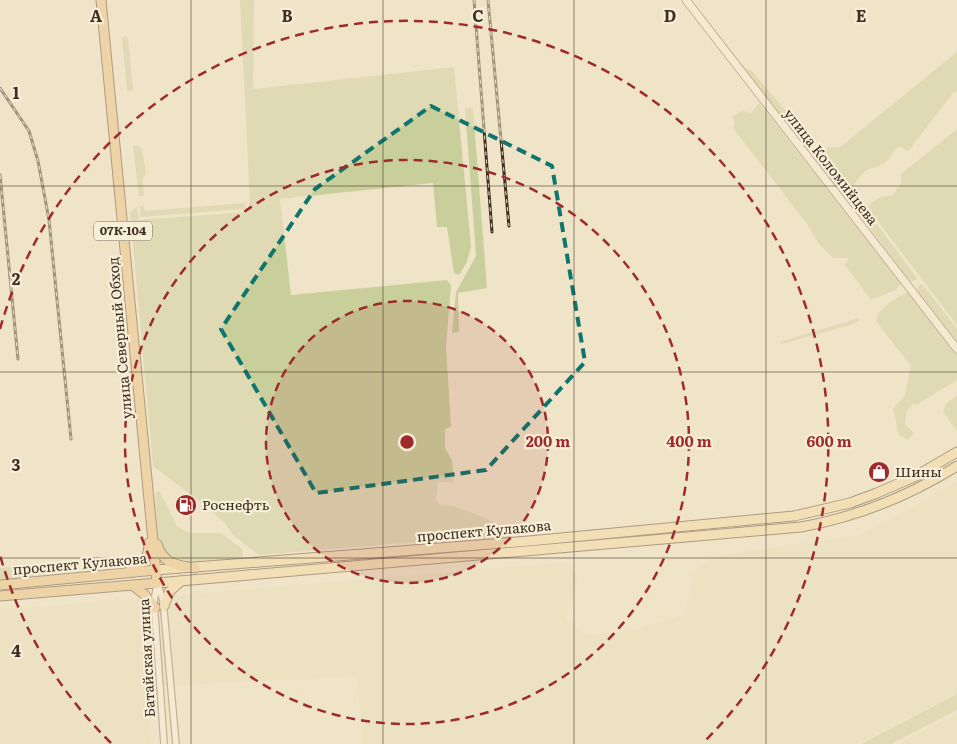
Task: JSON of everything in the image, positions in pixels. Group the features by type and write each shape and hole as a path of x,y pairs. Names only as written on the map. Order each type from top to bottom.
{"highway":[{"name":"улица Северный Обход","path":"102,0 157,583"},
{"path":"152,533 163,557 173,564 195,568"},
{"path":"108,575 132,570 141,564 147,557 149,539 152,533"},
{"name":"проспект Кулакова","path":"0,585 156,570"},
{"name":"проспект Кулакова","path":"0,596 157,583"},
{"path":"132,585 159,607"}],"main road":[{"name":"проспект Кулакова","path":"156,570 521,542 794,516 850,503 877,493 916,476 957,452"},
{"name":"проспект Кулакова","path":"157,583 800,527 843,518 886,503 957,466"},
{"path":"159,607 169,592 181,581"}],"street":[{"name":"улица Коломийцева","path":"686,0 957,349"},
{"name":"Батайская улица","path":"157,583 164,744"},
{"name":"Батайская улица","path":"157,583 172,694 176,744"},
{"path":"161,695 172,694"}],"highlighted area":[{"path":"431,106 552,166 585,362 486,470 316,493 221,329 315,189"}],"shaded area":[{"path":"957,481 957,693 859,744 364,744 356,676 148,687 151,744 0,744 0,610 569,562 578,578 566,619 588,635 626,632 685,615 694,572 714,556 856,536 885,523"},
{"path":"957,714 957,744 897,744"}],"green space":[{"path":"240,0 254,0 253,89 454,67 471,246 467,262 459,275 454,273 447,227 437,227 433,183 280,199 291,295 447,280 451,285 446,347 451,427 445,429 445,448 452,460 454,483 438,482 436,501 439,504 474,513 505,530 501,535 259,555 233,535 225,523 204,505 153,466 130,212 137,207 139,220 247,212 250,201"},
{"path":"125,36 128,38 133,89 131,91 127,90 122,38"},
{"path":"957,52 957,91 953,93 910,149 907,151 899,146 895,149 885,163 866,171 855,183 849,197 844,199 814,161 828,147 839,148"},
{"path":"745,68 751,70 791,117 787,122 783,121 744,70"},
{"path":"759,103 901,284 896,290 871,300 845,265 849,258 833,258 819,244 807,224 733,128 735,123 732,116 743,111 751,113"},
{"path":"465,108 473,108 487,288 458,293 459,332 452,333 456,292 476,256"},
{"path":"957,129 957,325 867,207 878,198 893,195 901,183 901,174"},
{"path":"136,145 142,149 146,174 142,179 144,196 139,196 133,146"},
{"path":"245,203 245,209 140,217 140,206 143,205 145,211"},
{"path":"861,206 864,207 917,278 916,280 910,282 860,214"},
{"path":"920,284 923,285 957,329 957,345 919,296 917,288"},
{"path":"908,292 957,354 957,380 916,405 913,404 907,411 905,424 914,433 908,440 899,435 893,409 905,395 911,366 876,321 877,316 884,308"},
{"path":"859,318 858,321 850,325 781,344 780,342"},
{"path":"957,395 957,431 943,412 946,404"},
{"path":"157,491 160,492 177,526 189,533 221,533 242,549 243,557 241,559 196,563 174,559 166,554 161,546 158,534 155,495"},
{"path":"75,563 77,567 74,571 0,580 0,568"},
{"path":"957,694 957,710 891,744 861,744"}],"railway":[{"path":"474,0 492,232"},
{"path":"488,0 509,226"},
{"path":"0,88 29,131 38,161 49,220 71,439"},
{"path":"0,175 18,359"}],"place":[{"name":"Шины","path":"879,472"},
{"name":"Роснефть","path":"186,505"}]}
